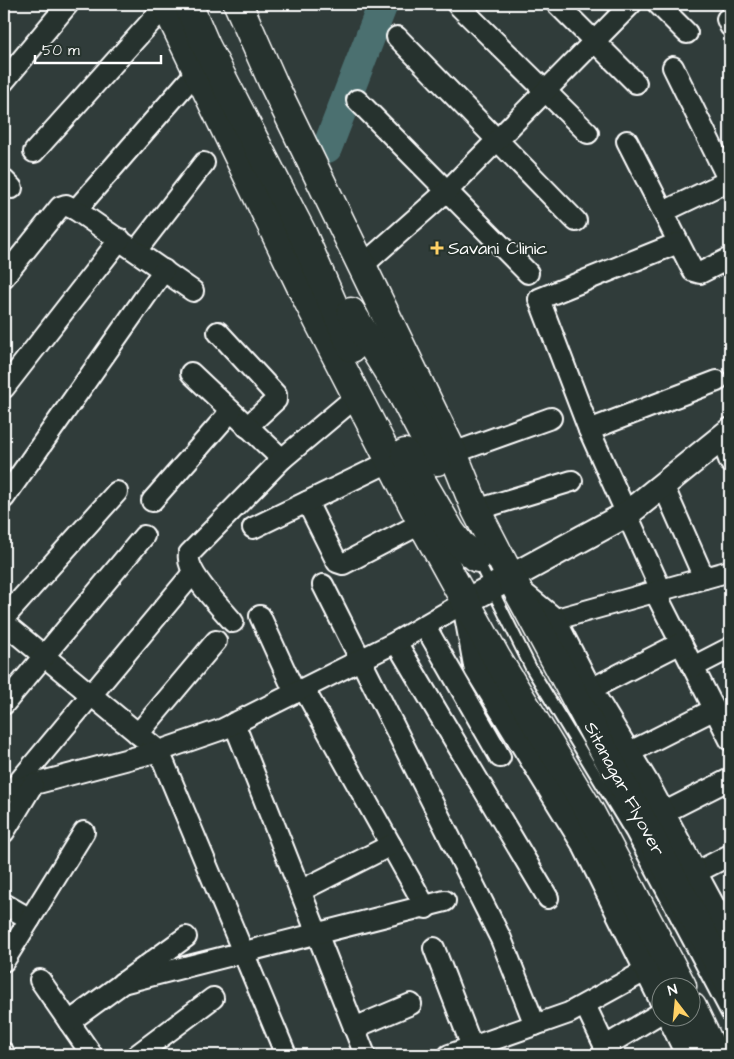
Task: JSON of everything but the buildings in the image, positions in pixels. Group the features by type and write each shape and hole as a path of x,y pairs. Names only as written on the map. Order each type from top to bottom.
{"main road":[{"path":"173,4 197,71 357,396 422,523 496,657 590,812 677,976"},
{"path":"173,4 206,46 302,233 377,407 451,532 477,558"},
{"name":"Sitanagar Flyover","path":"245,8 362,266 453,453 508,586 546,625 730,984"},
{"path":"701,1026 715,1055"}],"street":[{"path":"4,81 68,4"},
{"path":"34,152 173,4"},
{"path":"457,4 588,133"},
{"path":"557,4 636,82"},
{"path":"362,266 448,190 631,4"},
{"path":"658,4 687,33"},
{"path":"397,37 576,221"},
{"path":"663,212 730,180 673,67"},
{"path":"76,210 197,71"},
{"path":"357,100 528,273"},
{"path":"627,141 695,273 730,258"},
{"path":"136,251 204,163"},
{"path":"4,277 60,208 66,205 120,239 194,291"},
{"path":"4,388 120,239"},
{"path":"678,243 539,299 589,430 627,514 658,591 681,643 730,740"},
{"path":"6,489 164,270"},
{"path":"218,332 276,395 276,400 247,427"},
{"path":"191,373 282,459"},
{"path":"589,430 717,381"},
{"path":"233,622 193,573 188,560 189,554 282,459 357,396"},
{"path":"152,501 231,411"},
{"path":"453,453 551,418"},
{"path":"726,434 730,462"},
{"path":"8,791 159,751 234,724 396,642 465,602 508,586 627,514 726,434"},
{"path":"253,528 391,461"},
{"path":"476,510 572,481"},
{"path":"662,485 722,578 658,591 546,625 628,753 730,940"},
{"path":"4,618 118,492"},
{"path":"307,502 337,562 343,564 422,523"},
{"path":"4,704 144,536"},
{"path":"8,791 193,573"},
{"path":"323,585 500,939 535,1025"},
{"path":"465,602 477,668 586,846 652,980"},
{"path":"260,616 299,691 426,908"},
{"path":"4,623 159,751 286,1055"},
{"path":"425,626 500,758"},
{"path":"138,734 216,641"},
{"path":"396,642 548,898"},
{"path":"588,690 681,643"},
{"path":"693,667 730,648"},
{"path":"628,753 715,709"},
{"path":"234,724 365,1055"},
{"path":"662,814 730,779"},
{"path":"4,832 33,784"},
{"path":"4,961 84,832"},
{"path":"300,891 390,845"},
{"path":"694,873 730,855"},
{"path":"122,984 445,901"},
{"path":"4,904 30,919"},
{"path":"69,1022 186,937"},
{"path":"434,948 472,1047"},
{"path":"450,1055 585,1005 647,970"},
{"path":"40,980 92,1055"},
{"path":"137,1055 213,998"},
{"path":"354,1028 411,1004"},
{"path":"585,1005 606,1051 652,1019"},
{"path":"675,1026 689,1055"}],"lane":[{"path":"477,558 508,586 531,668 631,833 730,1020"}],"waterway":[{"path":"327,148 383,4"}],"place":[{"name":"Savani Clinic","path":"437,248"}]}
